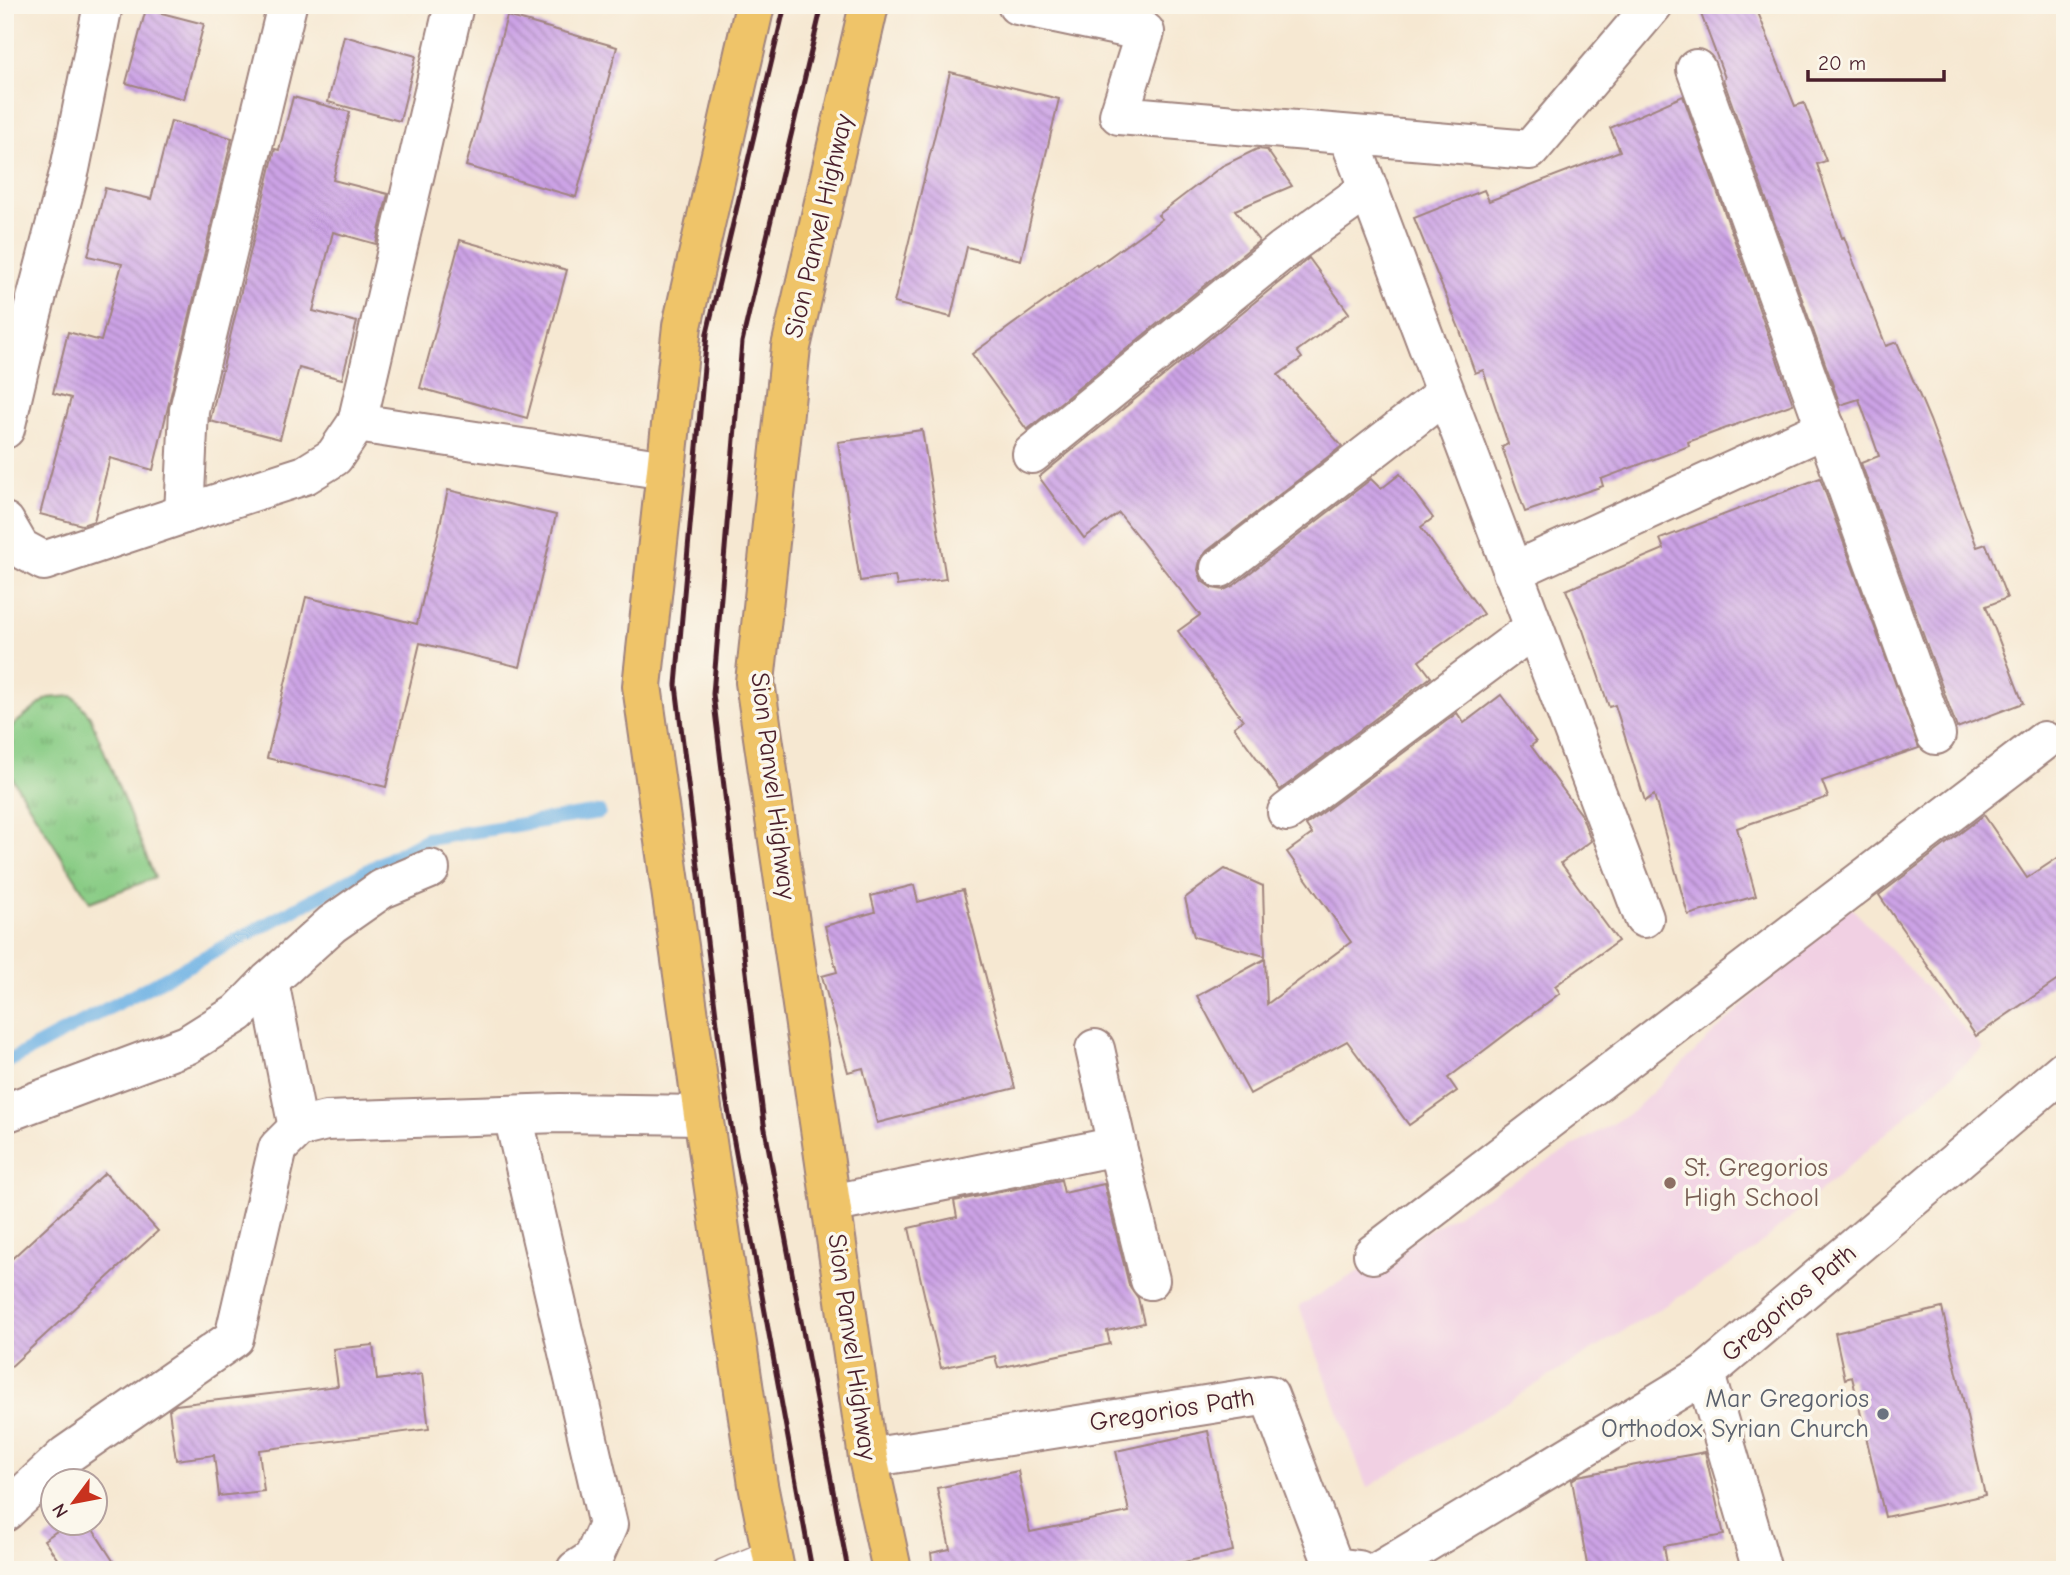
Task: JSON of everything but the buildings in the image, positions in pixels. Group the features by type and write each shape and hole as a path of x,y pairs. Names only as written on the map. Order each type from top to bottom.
{"highway":[{"path":"755,5 682,326 642,685 758,1485 773,1560"},
{"name":"Sion Panvel Highway","path":"869,5 791,347 755,682 868,1458 892,1570"}],"street":[{"path":"5,429 70,169 103,5"},
{"path":"184,514 189,410 287,5"},
{"path":"10,539 44,561 305,475 334,457 357,423 454,5"},
{"path":"1017,5 1145,32 1119,115 1530,150 1653,5"},
{"path":"1696,69 1936,735"},
{"path":"1348,135 1644,918"},
{"path":"1032,454 1283,250 1368,189"},
{"path":"1220,568 1445,394"},
{"path":"357,423 666,470"},
{"path":"1512,572 1826,428"},
{"path":"1287,812 1534,628"},
{"path":"1373,1254 2044,741"},
{"path":"5,1114 187,1045 238,1013 332,924 382,889 430,869"},
{"path":"269,981 298,1128"},
{"path":"1095,1049 1150,1280"},
{"name":"Gregorios Path","path":"1381,1570 1704,1374 2065,1069"},
{"path":"5,1512 66,1455 234,1338 278,1148 298,1128 326,1121 513,1115 703,1115"},
{"path":"513,1115 608,1525 593,1559 576,1570"},
{"path":"831,1204 1117,1146"},
{"path":"1704,1374 1762,1570"},
{"name":"Gregorios Path","path":"868,1458 1269,1395 1334,1567 1359,1570"}],"lane":[{"path":"723,1570 773,1560"}],"shaded area":[{"name":"St. Gregorios High School","path":"1848,904 1983,1048 1749,1254 1367,1488 1299,1306 1632,1112"}],"green space":[{"path":"73,696 90,716 155,878 90,902 5,767 5,740 12,726 48,698"}],"waterway":[{"path":"5,1063 427,839 599,812"}],"railway":[{"path":"785,5 707,333 676,685 726,1098 812,1570"},
{"path":"822,5 742,342 713,694 764,1124 848,1570"}],"place":[{"name":"St. Gregorios High School","path":"1670,1183"},
{"name":"Mar Gregorios Orthodox Syrian Church","path":"1883,1414"}]}
